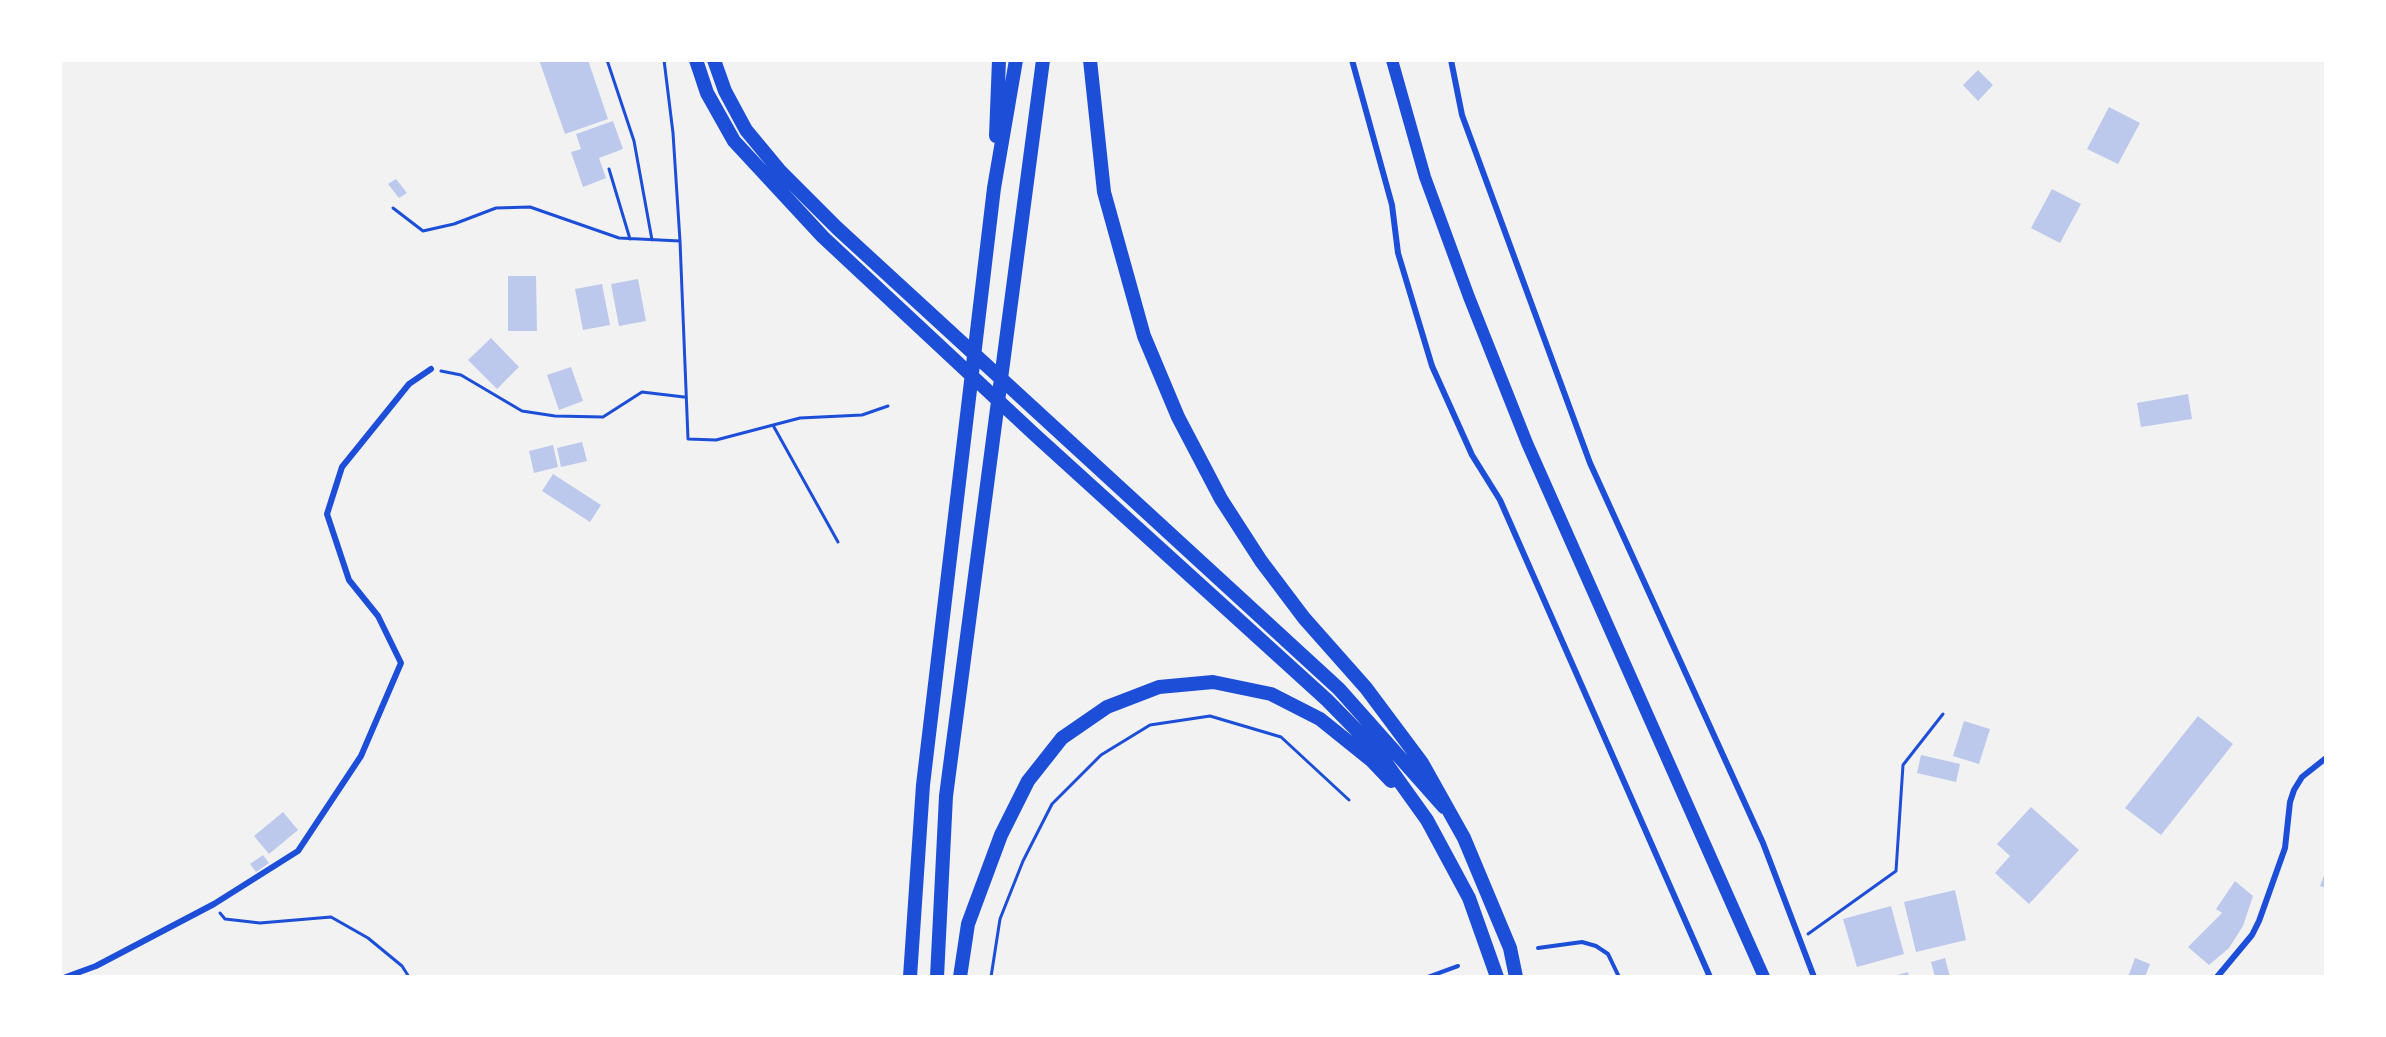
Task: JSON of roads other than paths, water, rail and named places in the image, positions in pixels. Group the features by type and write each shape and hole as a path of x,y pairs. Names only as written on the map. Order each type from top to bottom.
{"highway":[{"path":"696,60 706,93 735,141 823,237 1042,442 1327,700 1379,753 1427,820 1469,898 1497,977"},
{"path":"714,60 725,91 746,130 780,171 837,228 1339,689 1444,807"},
{"path":"994,188 999,60"},
{"path":"910,977 923,785 994,188 1016,60"},
{"path":"937,977 946,796 1043,60"},
{"path":"1089,60 1104,192 1144,336 1178,417 1221,499 1261,561 1304,618 1366,688 1422,763 1444,807 1464,838 1510,948 1516,977"},
{"path":"960,977 968,924 1001,835 1028,781 1062,738 1107,707 1160,687 1213,682 1271,694 1320,719 1371,760 1427,820"}],"main road":[{"path":"1392,60 1425,177 1514,411 1764,977"}],"street":[{"path":"1352,60 1392,205 1398,254 1432,366 1472,455 1500,500 1710,977"},
{"path":"1451,60 1462,115 1590,462 1763,843 1814,977"},
{"path":"66,977 96,966 214,904 298,851 361,756 401,663 378,616 349,580 327,514 342,467 409,384 430,369"},
{"path":"2217,977 2252,935 2259,921 2285,848 2290,802 2294,790 2302,777 2326,758"}],"lane":[{"path":"1538,948 1582,942 1596,946 1608,954 1619,977"},
{"path":"1428,977 1458,966"}]}
